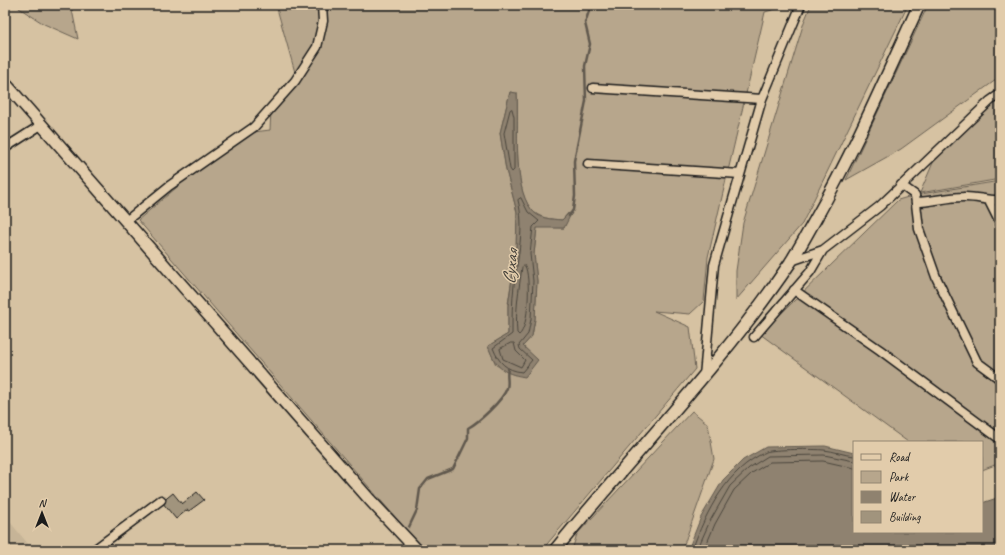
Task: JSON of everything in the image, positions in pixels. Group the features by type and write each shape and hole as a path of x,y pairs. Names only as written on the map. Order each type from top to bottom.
{"main road":[{"path":"555,550 604,490 704,377 750,319 791,261 834,186 919,5"},
{"path":"5,83 370,500 417,550"}],"street":[{"path":"126,221 169,186 254,127 295,81 317,47 323,21 322,5"},
{"path":"704,377 714,265 762,99 801,5"},
{"path":"593,88 762,99"},
{"path":"791,261 823,250 880,206 990,101 1000,94"},
{"path":"5,148 41,125"},
{"path":"588,164 740,174"},
{"path":"901,186 915,195 919,229 936,277 976,362 1000,379"},
{"path":"916,202 933,202 963,197 989,201 1000,200"},
{"path":"989,201 1000,223"},
{"path":"754,337 810,272 823,250"},
{"path":"794,290 880,350 1000,439"},
{"path":"94,550 161,500"}],"shaded area":[{"path":"5,516 33,550 5,550"}],"green space":[{"path":"18,5 71,5 78,39 44,24 19,8"},
{"path":"276,5 781,5 779,8 765,12 708,257 704,301 690,314 654,311 690,327 695,369 542,550 426,550 408,532 138,220 189,177 254,132 270,130 271,110 298,83","holes":["510,92 517,94 519,170 521,186 525,199 531,209 541,217 562,220 568,213 564,228 537,227 534,254 537,281 535,319 532,336 523,346 515,375 496,365 488,346 508,334 508,304 516,252 517,212 506,170 500,133"]},
{"path":"811,5 908,5 802,224 736,300 736,271 743,223 804,22"},
{"path":"928,5 1000,5 1000,77 901,149 846,180"},
{"path":"1000,98 1000,179 920,193 935,158"},
{"path":"1000,181 1000,463 983,470 983,441 907,441 760,334 898,200 915,195"},
{"path":"692,411 708,424 714,459 682,550 572,550 577,534"}],"water":[{"path":"510,92 517,93 519,170 525,198 531,209 541,217 562,220 569,213 571,214 564,228 537,228 534,254 537,281 535,319 532,336 523,346 538,360 525,377 510,373 500,368 488,346 508,334 508,306 516,252 517,212 506,170 500,133"},
{"path":"825,446 853,453 853,533 983,533 983,503 1000,497 1000,550 688,550 701,517 723,480 743,460 766,447"}],"building":[{"path":"197,492 204,500 189,511 187,510 176,519 162,502 173,493 182,504"}],"waterway":[{"name":"Сухая","path":"569,216 573,210 575,196 574,161 586,101 585,66 590,44 585,23 591,5"},
{"name":"Сухая","path":"409,527 417,510 420,489 428,479 453,469 468,438 468,428 490,410 505,393 508,386 508,369"},
{"name":"Сухая","path":"389,550 391,546"}]}
